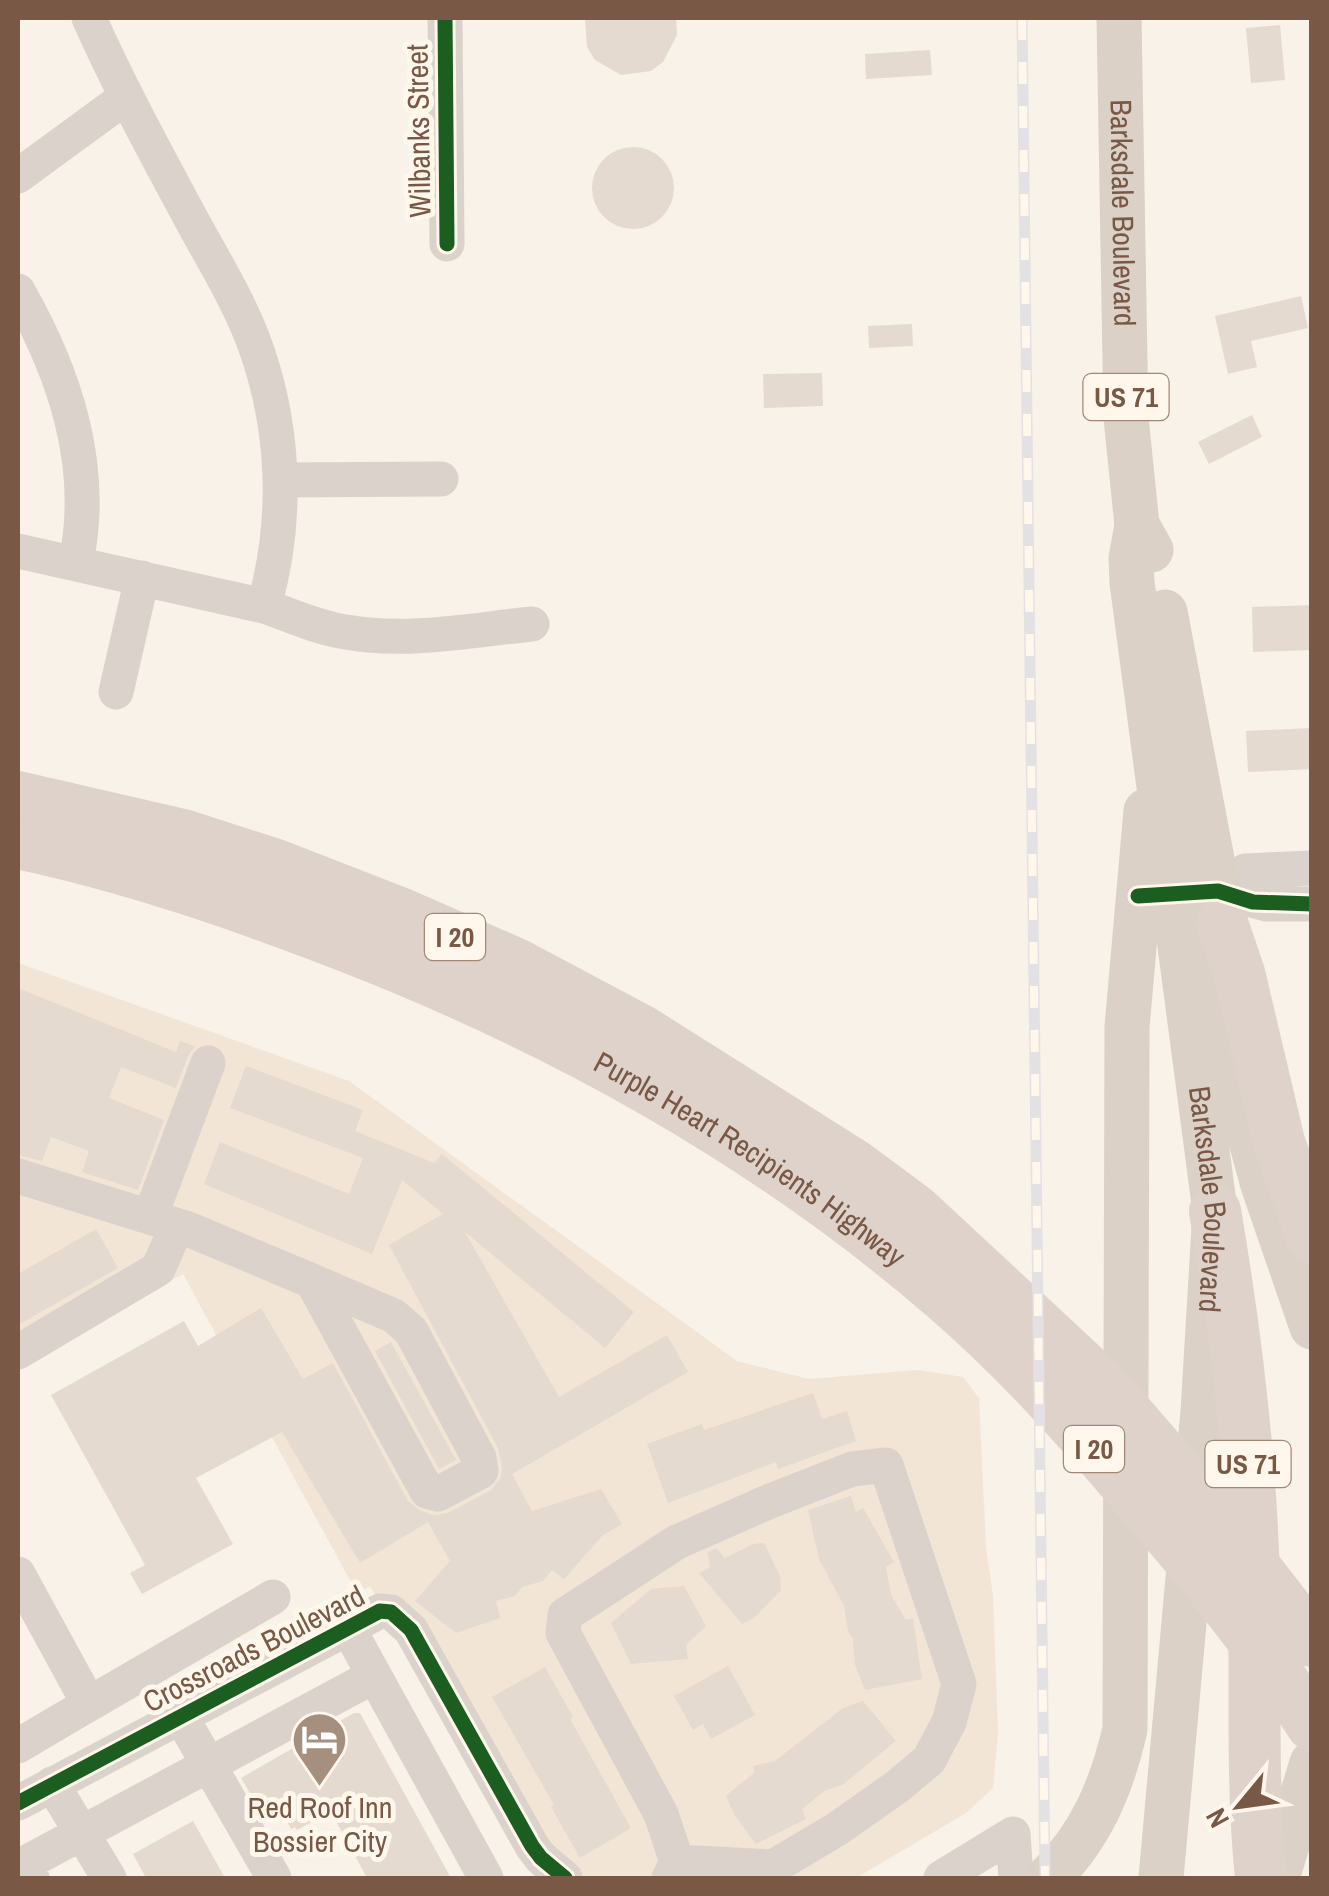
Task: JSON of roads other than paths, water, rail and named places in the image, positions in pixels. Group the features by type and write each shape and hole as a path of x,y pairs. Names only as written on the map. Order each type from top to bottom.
{"highway":[{"name":"Purple Heart Recipients Highway","path":"18,796 183,835 276,865 516,964 642,1032 845,1187 944,1296 1036,1385 1190,1560 1236,1616 1312,1725"},
{"name":"Purple Heart Recipients Highway","path":"18,843 136,873 270,916 480,1000 614,1068 714,1128 845,1187 916,1211 1102,1383 1208,1506 1312,1642"},
{"path":"18,864 136,873"},
{"name":"US 71","path":"1188,901 1239,973 1279,1142 1312,1238"},
{"name":"US 71","path":"1216,1211 1233,1310 1246,1424 1254,1581 1254,1806 1261,1878"}],"main road":[{"name":"Barksdale Boulevard","path":"1119,18 1126,418 1137,526 1130,559 1144,669 1147,805 1188,901 1230,1039 1240,1100 1262,1184 1312,1327"},
{"name":"Barksdale Boulevard","path":"1137,526 1146,539 1159,578 1216,1211 1203,1412 1161,1878"},
{"path":"1048,1878 1068,1859 1094,1819 1114,1779 1125,1729 1127,1027 1188,901"},
{"path":"1277,1878 1312,1763"}],"street":[{"path":"90,18 126,97 235,297 268,387 280,480 278,550 264,606"},
{"name":"Wilbanks Street","path":"445,18 447,244"},
{"path":"18,176 126,97"},
{"path":"18,291 43,336 67,395 77,441 83,502 76,562"},
{"path":"280,480 441,478"},
{"path":"18,550 264,606 341,632 446,633 532,624"},
{"path":"116,692 142,578"},
{"path":"1188,901 1245,871 1312,868"},
{"path":"1188,901 1312,904"},
{"path":"18,1352 158,1270 164,1222 208,1063"},
{"path":"18,1176 164,1222 312,1282 394,1316 411,1331 479,1458 481,1471 438,1494 427,1491 312,1282"},
{"path":"886,1466 958,1684 949,1722 928,1760 898,1786 837,1829 773,1866 673,1870 661,1814 563,1633 564,1615 678,1542 852,1470 886,1466"},
{"path":"18,1574 90,1704"},
{"path":"18,1746 272,1597"},
{"name":"Crossroads Boulevard","path":"18,1803 380,1610 402,1619 420,1644 532,1846 565,1878"},
{"path":"347,1626 486,1878"},
{"path":"32,1878 24,1864 374,1676"},
{"path":"180,1716 274,1878"},
{"path":"52,1784 109,1878"},
{"path":"941,1878 1014,1834 1016,1878"}],"railway":[{"path":"1022,18 1045,1878"}],"place":[{"name":"Red Roof Inn Bossier City","path":"320,1789"}]}
